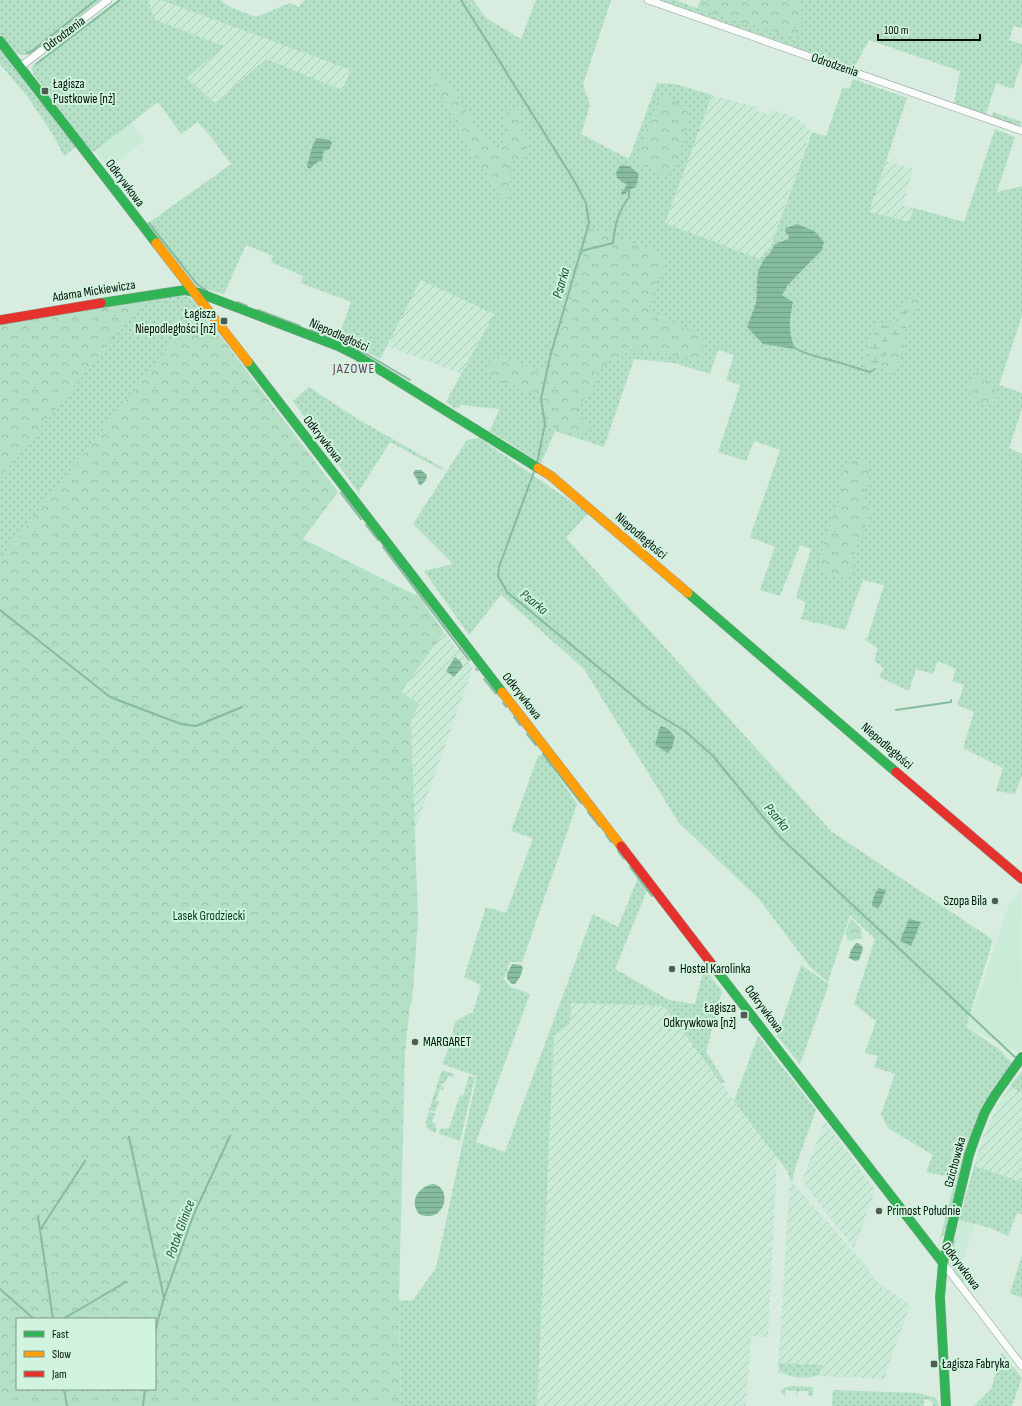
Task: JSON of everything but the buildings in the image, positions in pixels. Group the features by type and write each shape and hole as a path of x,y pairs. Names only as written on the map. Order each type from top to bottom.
{"street":[{"name":"Odrodzenia","path":"20,67 108,0"},
{"name":"Odrodzenia","path":"648,0 1022,131"},
{"name":"Odkrywkowa","path":"0,41 1022,1366"},
{"name":"Adama Mickiewicza","path":"0,320 167,292 192,291"},
{"name":"Niepodległości","path":"192,291 199,292 356,355 551,476 1022,879"},
{"name":"Gzichowska","path":"946,1406 940,1297 943,1263 969,1155 976,1135 985,1112 1022,1057"}],"shaded area":[{"path":"148,0 161,0 352,70 342,90 266,59 215,103 187,78 224,46 155,20"},
{"path":"712,95 759,108 758,111 768,115 771,109 797,118 811,131 771,246 759,259 665,223"},
{"path":"132,123 145,140 109,169 95,151"},
{"path":"317,138 330,140 332,143 329,150 324,150 322,161 319,161 309,169 307,166 313,144"},
{"path":"885,161 913,169 903,205 914,208 909,222 869,212"},
{"path":"621,165 629,166 639,174 636,187 623,195 621,195 621,193 627,185 617,178 616,173"},
{"path":"797,224 814,231 824,242 822,250 788,285 782,295 793,302 790,326 791,337 795,349 763,344 747,327 756,303 759,269 775,244 788,239 789,236 785,231 786,228"},
{"path":"421,280 495,314 462,374 387,346"},
{"path":"415,470 421,470 427,475 426,480 421,485 419,485 413,474"},
{"path":"444,632 457,650 459,648 473,668 415,829 411,717 420,704 401,692"},
{"path":"455,657 463,666 454,677 446,671"},
{"path":"660,727 667,728 675,737 672,748 668,753 655,745"},
{"path":"1021,884 1022,1048 1019,1052 966,1027 981,988 1008,906 1021,889"},
{"path":"879,888 886,890 882,902 878,908 872,906 874,896"},
{"path":"909,919 921,922 911,946 900,941"},
{"path":"856,943 862,946 863,949 859,960 855,961 849,958 851,950"},
{"path":"512,964 521,965 523,968 520,977 515,984 512,984 507,979 507,974"},
{"path":"571,1003 664,1006 777,1158 768,1337 751,1336 746,1406 537,1406 554,1036 570,1023"},
{"path":"1010,1086 1022,1093 1022,1182 974,1166 982,1139 998,1105"},
{"name":"Primost Południe","path":"825,1121 875,1190 854,1249 802,1181"},
{"path":"790,1180 862,1261 877,1282 910,1305 884,1379 778,1374"},
{"path":"433,1184 439,1187 443,1192 444,1204 441,1210 435,1214 428,1216 419,1214 415,1204 417,1195 423,1188"},
{"path":"959,1220 975,1225 958,1271 951,1260"}],"green space":[{"path":"0,0 100,0 31,54 25,55 17,54 0,34"},
{"path":"118,0 148,0 155,20 224,46 187,78 215,103 266,59 342,90 351,70 161,0 220,0 232,8 256,17 290,3 298,7 305,0 473,0 486,18 521,39 536,0 611,0 583,84 590,105 581,134 629,159 657,83 675,84 712,95 665,223 759,259 771,246 812,132 826,136 843,87 849,89 853,79 907,98 869,212 909,222 914,208 964,222 995,129 1015,137 997,192 1022,186 1022,316 999,385 1022,393 1022,409 1009,448 1022,454 1022,776 1015,794 996,791 1003,768 963,748 974,712 957,705 964,685 952,681 956,669 938,661 933,674 916,669 909,691 879,677 884,668 874,661 878,648 865,640 868,636 884,585 863,580 845,630 801,619 806,603 796,597 811,549 800,545 780,596 760,590 775,547 750,537 780,450 754,441 746,461 718,452 740,385 726,380 734,355 718,350 710,374 674,363 634,359 604,447 555,431 541,463 490,431 499,409 462,405 456,409 446,402 494,314 421,280 380,359 338,338 351,302 301,283 303,276 271,262 273,256 246,245 224,294 197,286 147,224 231,164 211,137 198,122 181,134 158,102 95,151 91,151 34,75 32,69 33,66","holes":["452,89 478,131 484,139 494,147 501,147 508,132 504,120 519,124 528,141 510,162 510,194 500,198 498,191 465,142 448,106","616,173 639,174 636,187 621,193 627,185 617,178","789,236 812,261 788,285 782,295 793,302 789,321 790,335 747,328 756,303 757,279 764,259 770,253 775,244 788,239"]},
{"path":"660,0 675,0 697,8 771,0 1022,0 1022,28 1014,26 1009,40 1022,44 1022,62 1013,89 996,83 986,114 954,103 960,71 869,40 854,68"},
{"path":"700,0 801,0 802,25 797,34 793,37 697,9"},
{"path":"0,48 76,147 64,156 52,133 27,96 0,64"},
{"path":"433,73 439,74 452,89 476,128 488,143 494,147 501,147 508,132 504,120 504,113 515,107 520,111 519,124 528,141 527,154 510,162 510,194 506,200 500,198 498,191 465,142 448,106 430,79"},
{"path":"661,93 689,110 686,123 687,126 677,165 674,168 669,169 670,178 635,161"},
{"path":"993,112 1022,122 1020,127 992,117"},
{"path":"592,229 614,234 624,241 650,249 666,263 656,285 649,310 703,337 702,360 632,349 618,360 611,359 595,373 591,392 577,405 578,410 590,430 583,435 559,430 548,423 538,395 492,377 488,368 491,360 499,356 548,374"},
{"path":"183,295 193,300 203,316 183,329 0,559 0,477 143,301"},
{"path":"919,296 906,328 903,352 897,366 892,372 870,365 864,361 864,352 870,337 878,324 891,322 899,317 903,312 908,299 910,297"},
{"path":"143,301 0,477 0,323"},
{"path":"909,306 904,321 903,336 900,343 895,344 874,369 861,364 868,351 869,342 879,326 890,325 897,320 892,311 897,311"},
{"name":"Lasek Grodziecki","path":"203,316 218,333 338,492 303,539 415,595 417,594 444,632 401,692 420,704 411,718 418,921 412,1002 410,1006 405,1051 399,1301 401,1406 0,1406 0,559 183,329"},
{"path":"975,372 979,373 984,380 994,384 995,402 985,404 981,403 974,399 969,392 967,387"},
{"path":"309,387 356,418 443,468 442,470 390,442 359,491 360,495 293,401"},
{"path":"479,438 588,513 566,538 831,831 993,940 966,1027 999,1049 1012,1063 992,1089 977,1123 946,1236 942,1236 939,1242 956,1176 955,1178 926,1172 933,1155 888,1128 881,1114 895,1074 874,1067 878,1056 865,1053 876,1021 854,1004 875,939 850,915 828,982 810,967 759,899 679,823 584,669 501,595 469,635 424,571 453,564 413,524 467,440"},
{"path":"852,458 866,462 870,477 861,499 872,509 854,554 851,576 837,578 819,571 819,558 843,490 841,476"},
{"path":"543,754 577,804 522,962 510,962 504,979 511,987 530,994 476,1142 505,1152 593,914 618,927 639,875 648,888 615,969 669,1000 695,1004 704,968 722,991 706,1052 725,1082 721,1083 664,1006 571,1003 570,1023 554,1036 537,1406 401,1406 399,1301 413,1300 436,1268 477,1076 442,1064 450,1046 455,1021 473,1012 481,985 464,977 486,907 506,913 533,838 511,831 538,756"},
{"path":"851,918 861,928 862,939 855,939 852,941 848,940 845,933"},
{"path":"801,965 829,984 800,1064 777,1036"},
{"path":"758,1036 816,1110 794,1171 793,1180 790,1180 788,1172 734,1101"},
{"path":"442,1070 454,1074 453,1077 448,1076 445,1083 441,1084 444,1087 443,1090 440,1089 436,1101 439,1102 435,1112 429,1110"},
{"path":"1022,1071 1022,1093 1010,1086"},
{"path":"469,1076 475,1077 460,1141 439,1134 440,1129 449,1128 460,1095 463,1096"},
{"path":"429,1111 435,1114 432,1122 436,1124 436,1133 429,1129 426,1125"},
{"path":"974,1166 1022,1182 1022,1214 1017,1213 1008,1236 991,1228 959,1220"},
{"path":"954,1239 956,1240 951,1261"},
{"path":"1022,1255 1022,1298 1010,1293"},
{"path":"951,1261 966,1280 963,1282 952,1266"},
{"path":"1002,1353 1022,1378 1012,1406 974,1406 991,1389"},
{"path":"778,1363 822,1365 819,1375 801,1378 788,1375 783,1372 779,1368"},
{"path":"790,1386 813,1387 813,1396 809,1396 808,1391 798,1391 797,1396 796,1391 786,1390 785,1396 780,1392 784,1388"},
{"path":"833,1390 917,1393 933,1397 936,1399 939,1406 933,1406 932,1401 924,1399 924,1406 832,1406"}],"waterway":[{"path":"27,53 32,51 96,0"},
{"path":"36,64 120,0"},
{"name":"Psarka","path":"461,0 575,182 586,203 589,223 550,357 541,399 545,424 537,463"},
{"path":"581,251 613,243 618,218 629,197 629,190"},
{"path":"149,223 197,284 207,291"},
{"path":"237,302 247,306"},
{"path":"258,310 300,326"},
{"path":"311,330 329,337"},
{"path":"339,341 363,352 410,380"},
{"path":"793,347 809,354 870,372 875,369"},
{"name":"Psarka","path":"535,469 499,567 498,576 507,592 649,709 685,731 713,756 779,836 1017,1059"},
{"path":"341,493 361,519"},
{"path":"366,525 378,540"},
{"path":"383,547 469,660"},
{"path":"0,610 110,697 181,724 196,726 242,707"},
{"path":"484,679 496,694"},
{"path":"896,710 951,702 951,700"},
{"path":"503,703 506,707"},
{"path":"514,717 520,725"},
{"path":"527,734 536,745"},
{"path":"543,754 581,803"},
{"path":"588,812 599,826"},
{"path":"606,835 611,842"},
{"path":"618,851 624,859"},
{"path":"630,867 652,896"},
{"name":"Potok Glinice","path":"156,1327 164,1298 193,1216 230,1136"},
{"path":"129,1137 164,1298"},
{"path":"40,1230 85,1161"},
{"name":"Potok Glinice","path":"38,1216 53,1318"},
{"path":"65,1318 126,1282"},
{"name":"Potok Glinice","path":"0,1289 33,1318"},
{"name":"Potok Glinice","path":"64,1390 67,1406"},
{"name":"Potok Glinice","path":"143,1406 145,1390"}],"traffic: fast":[{"path":"0,41 156,243"},
{"path":"101,303 185,290 199,293 338,346 356,355 538,468"},
{"path":"248,362 502,692"},
{"path":"688,593 896,772"},
{"path":"717,971 943,1263"},
{"path":"946,1406 940,1297 943,1263 969,1155 976,1135 985,1112 995,1095 1022,1057"}],"traffic: slow":[{"path":"156,243 248,362"},
{"path":"538,468 551,476 688,593"},
{"path":"502,692 621,846"}],"traffic: jam":[{"path":"0,320 101,303"},
{"path":"896,772 1022,879"},
{"path":"621,846 717,971"}],"place":[{"name":"Łagisza Pustkowie [nż]","path":"45,91"},
{"name":"Łagisza Niepodległości [nż]","path":"224,321"},
{"name":"Szopa Bila","path":"995,901"},
{"name":"Hostel Karolinka","path":"672,969"},
{"name":"Łagisza Odkrywkowa [nż]","path":"744,1015"},
{"name":"MARGARET","path":"415,1042"},
{"name":"Primost Południe","path":"879,1211"},
{"name":"Łagisza Fabryka","path":"934,1364"}],"district":[{"name":"JAZOWE","path":"354,368"}]}
